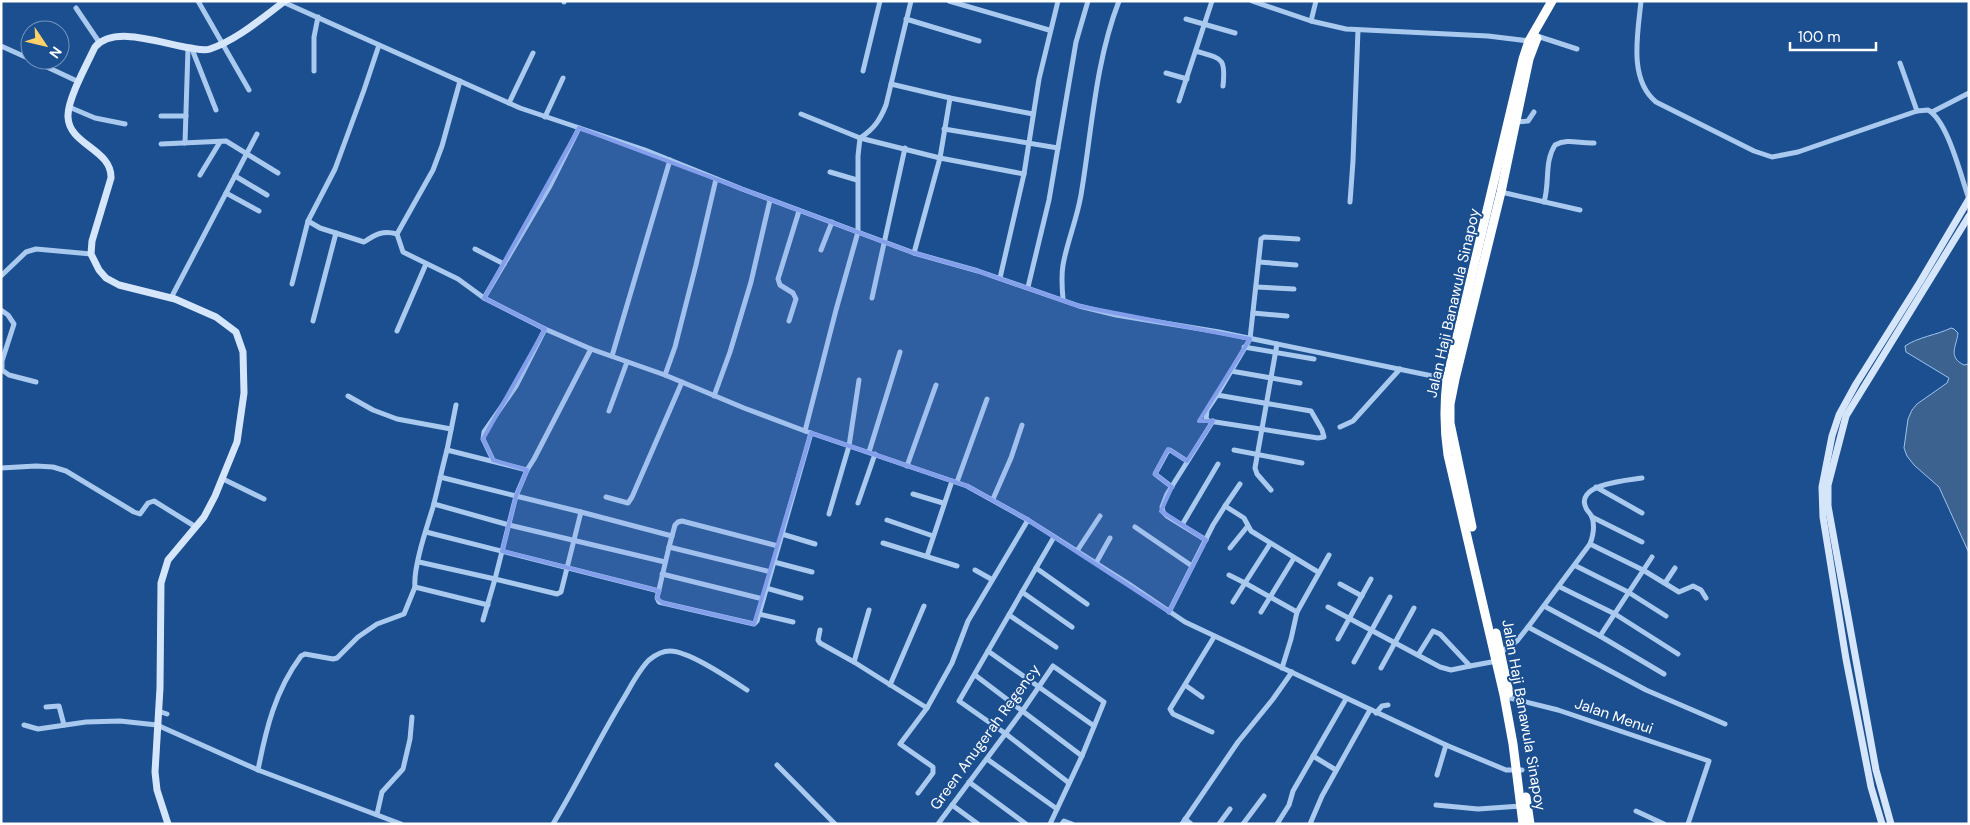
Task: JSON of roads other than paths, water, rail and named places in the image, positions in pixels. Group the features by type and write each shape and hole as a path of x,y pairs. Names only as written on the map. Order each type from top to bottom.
{"highway":[{"name":"Jalan Haji Banawula Sinapoy","path":"1530,824 1510,698 1453,442 1447,404 1448,379 1526,59 1533,38 1552,1"},
{"name":"Jalan Haji Banawula Sinapoy","path":"1533,38 1558,1"},
{"name":"Jalan Haji Banawula Sinapoy","path":"1447,404 1455,380 1501,192 1516,122 1526,59"},
{"name":"Jalan Haji Banawula Sinapoy","path":"1500,658 1513,744 1520,770 1523,824"}],"street":[{"path":"198,1 249,90"},
{"path":"863,71 880,1"},
{"path":"860,138 871,131 882,116 911,1"},
{"path":"949,1 1050,30"},
{"path":"1000,278 1024,174 1033,114 1057,1"},
{"path":"1028,287 1049,200 1076,42 1088,1"},
{"path":"1063,300 1063,264 1081,198 1099,73 1107,36 1119,1"},
{"path":"1179,101 1212,1"},
{"path":"1252,1 1311,21 1346,29 1533,38 1577,49"},
{"path":"1311,21 1316,1"},
{"path":"1641,1 1638,67 1642,86 1650,97 1667,108 1766,156 1779,157 1917,111 1926,110 1932,112 1943,128 1969,199 1955,232 1839,415 1832,436 1824,477 1825,503 1846,659 1871,787 1882,824"},
{"path":"168,824 155,780 161,583 168,560 204,517 223,479 237,442 244,393 241,344 236,332 223,321 171,298 119,285 106,278 99,270 92,254 92,241 111,178 111,170 106,160 74,131 69,123 69,108 78,82 99,42 119,36 140,37 205,50 221,43 284,2 509,103 670,160 770,200 914,253 1000,278 1079,306 1116,315 1277,344 1448,379"},
{"path":"76,8 99,42"},
{"path":"314,71 314,37 318,17"},
{"path":"1186,18 1235,33"},
{"path":"906,19 979,41"},
{"path":"1350,202 1354,161 1358,30"},
{"path":"292,284 308,221 325,191 335,168 379,44"},
{"path":"1,46 20,54"},
{"path":"190,48 216,110"},
{"path":"185,143 190,48"},
{"path":"1196,51 1218,58 1223,62 1225,68 1223,86"},
{"path":"509,103 533,53"},
{"path":"1900,63 1917,111"},
{"path":"53,70 78,82"},
{"path":"1166,73 1187,79"},
{"path":"544,116 563,78"},
{"path":"397,234 433,170 460,81"},
{"path":"891,84 950,98 1033,114"},
{"path":"1932,112 1969,93"},
{"path":"914,253 940,158 950,98"},
{"path":"69,108 95,118 125,124"},
{"path":"1516,122 1528,121 1534,112"},
{"path":"801,114 860,138 940,158 1024,174"},
{"path":"161,116 186,116"},
{"path":"484,298 550,186 579,128"},
{"path":"944,129 1058,148"},
{"path":"171,298 257,134"},
{"path":"778,546 682,521 678,522 675,525 662,574 658,602 750,624 754,624 759,614 782,534 836,310 858,232 857,180 860,138"},
{"path":"161,144 226,141 278,173"},
{"path":"1544,202 1547,190 1548,162 1555,145 1569,141 1584,144 1594,143"},
{"path":"200,175 220,142"},
{"path":"872,298 905,148"},
{"path":"612,356 670,160"},
{"path":"830,172 857,180"},
{"path":"235,176 267,195"},
{"path":"665,375 675,347 694,275 716,179"},
{"path":"1501,192 1580,210"},
{"path":"226,193 259,211"},
{"path":"714,396 730,352 751,282 770,200"},
{"path":"789,321 796,299 793,293 780,285 778,279 799,211"},
{"path":"1955,232 1969,216"},
{"path":"308,221 320,228 364,242 380,232 387,231 397,234"},
{"path":"821,250 832,222"},
{"path":"313,321 336,233"},
{"path":"397,234 404,252 458,280 484,298 545,329 591,349 665,375 808,432 954,481 993,499 1129,584 1169,612 1214,637 1446,745 1506,770 1520,770"},
{"path":"1217,395 1312,411 1324,437 1318,438 1262,430 1207,420 1205,413 1250,339 1262,238 1298,239"},
{"path":"1,276 26,252 36,249 92,254"},
{"path":"475,249 504,264"},
{"path":"1259,262 1296,265"},
{"path":"398,331 426,264"},
{"path":"1256,287 1294,289"},
{"path":"1,310 8,315 14,324 2,361 2,370 10,375 36,382"},
{"path":"1253,313 1287,316"},
{"path":"493,460 483,438 484,432 516,386 545,329"},
{"path":"1271,490 1257,474 1255,468 1277,344"},
{"path":"1244,347 1314,358"},
{"path":"483,620 516,496 527,470 591,349"},
{"path":"869,452 900,352"},
{"path":"609,411 627,362"},
{"path":"1340,427 1353,421 1400,369"},
{"path":"1231,371 1300,383"},
{"path":"828,514 849,446 860,380"},
{"path":"606,497 628,503 632,497 682,382"},
{"path":"907,466 936,385"},
{"path":"348,396 373,410 397,419 451,429"},
{"path":"927,556 943,504 987,398"},
{"path":"258,770 265,733 274,705 282,684 301,656 305,654 337,658 358,637 377,624 404,614 415,587 418,562 434,504 456,405"},
{"path":"1206,540 1163,512 1162,507 1187,461 1212,421"},
{"path":"993,499 1011,458 1022,425"},
{"path":"447,450 527,470"},
{"path":"1172,487 1155,474 1167,452 1170,450 1187,461"},
{"path":"1234,450 1302,463"},
{"path":"858,503 875,454"},
{"path":"1182,526 1218,464"},
{"path":"1,468 53,467 76,476 134,512 140,514 148,503 154,501 196,526"},
{"path":"440,477 672,536"},
{"path":"1328,607 1446,669 1470,666 1500,658 1517,641 1560,587 1590,544 1594,531 1592,517 1584,502 1586,494 1596,488 1642,478"},
{"path":"223,479 264,499"},
{"path":"1169,612 1206,540 1240,484"},
{"path":"1596,488 1642,512"},
{"path":"913,494 943,504"},
{"path":"1825,503 1875,764 1891,824"},
{"path":"434,504 509,525 665,562"},
{"path":"1225,506 1244,518 1247,527 1270,544 1318,572"},
{"path":"418,562 557,594 561,592 581,512"},
{"path":"1077,551 1100,516"},
{"path":"1592,517 1642,542"},
{"path":"887,520 933,536"},
{"path":"918,793 933,773 933,767 900,744 927,708 952,664 968,621 991,579 1028,520"},
{"path":"1135,527 1192,566"},
{"path":"1230,548 1247,527"},
{"path":"426,532 659,591"},
{"path":"782,534 815,544"},
{"path":"1054,537 960,701 1069,783"},
{"path":"1096,563 1110,538"},
{"path":"884,543 957,566"},
{"path":"1234,602 1270,544"},
{"path":"1590,544 1643,570 1679,592 1688,587 1696,587 1703,592 1706,598"},
{"path":"669,547 771,572"},
{"path":"1282,668 1297,612 1329,555"},
{"path":"1600,636 1652,557"},
{"path":"1261,612 1294,558"},
{"path":"774,562 812,572"},
{"path":"1576,566 1628,592 1666,616"},
{"path":"1036,568 1087,604"},
{"path":"1665,583 1675,568"},
{"path":"975,570 991,579"},
{"path":"662,574 763,599"},
{"path":"1230,575 1297,612"},
{"path":"1338,639 1371,579"},
{"path":"1340,584 1362,596"},
{"path":"415,587 488,604"},
{"path":"1560,587 1615,614 1678,654"},
{"path":"766,588 801,598"},
{"path":"1022,592 1072,627"},
{"path":"1354,662 1390,597"},
{"path":"890,685 924,606"},
{"path":"1544,606 1600,636 1664,674"},
{"path":"1381,668 1414,608"},
{"path":"854,662 869,610"},
{"path":"759,614 793,622"},
{"path":"1009,615 1056,647"},
{"path":"1528,627 1646,690 1725,724"},
{"path":"820,630 818,640 820,643 927,708"},
{"path":"1418,655 1431,633 1436,631 1470,666"},
{"path":"1212,732 1173,714 1170,711 1170,706 1214,637"},
{"path":"553,824 638,675 649,660 660,652 671,651 704,664 747,690"},
{"path":"988,651 1094,726 1050,824"},
{"name":"Green Anugerah Regency","path":"938,824 1006,734 1053,666 1104,702 1094,726"},
{"path":"1191,824 1184,822 1238,742 1273,700 1292,672"},
{"path":"975,675 1082,756"},
{"path":"1185,685 1202,697"},
{"name":"Jalan Menui","path":"1510,698 1558,710 1709,761 1688,824"},
{"path":"1277,824 1289,805 1293,791 1346,699"},
{"path":"1310,824 1317,806 1336,770 1373,712 1388,705"},
{"path":"46,707 60,706 64,725"},
{"path":"158,711 167,714"},
{"path":"376,814 382,792 403,769 410,740 412,717"},
{"path":"24,725 38,729 86,722 120,721 157,725 258,770 400,824"},
{"path":"1437,775 1446,745"},
{"path":"1313,756 1336,770"},
{"path":"986,759 1057,810"},
{"path":"777,765 835,824"},
{"path":"969,782 1026,824"},
{"path":"1243,824 1264,796"},
{"path":"952,805 978,824"},
{"path":"1436,805 1478,809 1522,806"},
{"path":"1219,824 1230,809"},
{"path":"1636,810 1664,824"},
{"path":"1062,824 1064,821 1072,824"}],"water":[{"path":"1951,328 1958,333 1954,355 1964,365 1969,364 1969,553 1939,487 1914,465 1904,448 1908,419 1912,410 1917,404 1947,383 1949,378 1906,352 1905,346 1916,340"}]}
